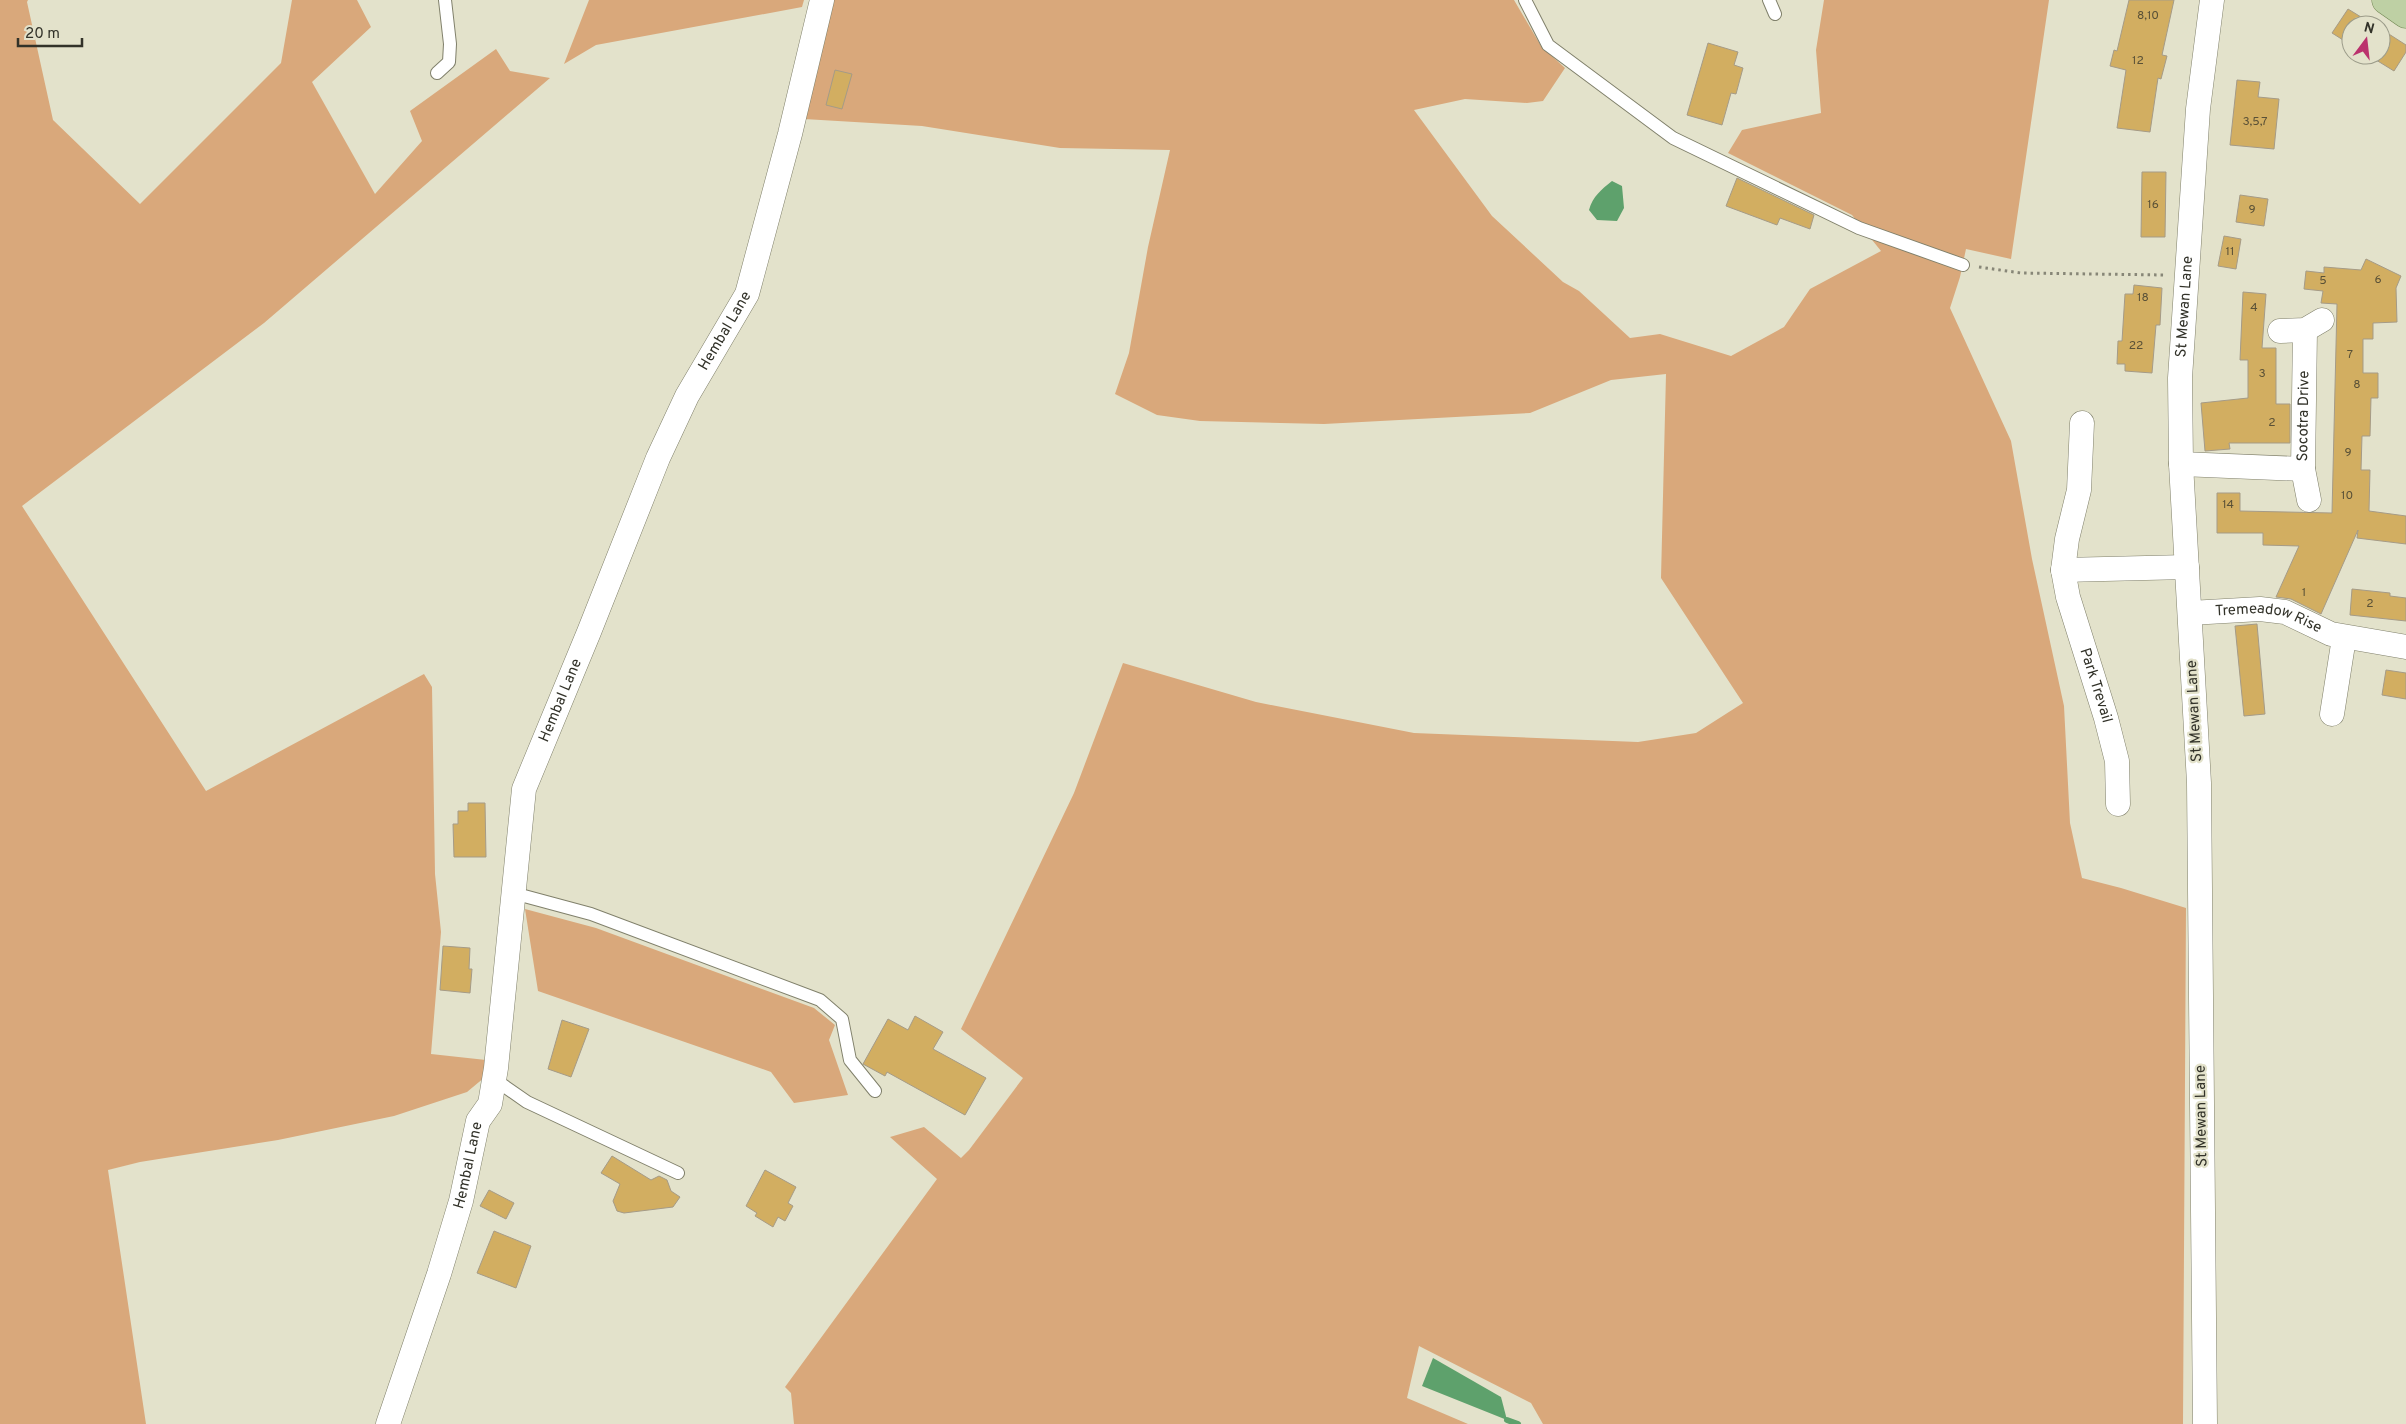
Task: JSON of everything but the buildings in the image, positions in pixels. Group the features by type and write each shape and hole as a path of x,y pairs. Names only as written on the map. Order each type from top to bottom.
{"main road":[{"path":"2386,0 2406,14"}],"street":[{"name":"Hembal Lane","path":"388,1424 439,1274 461,1201 478,1121 490,1104 524,789 590,632 658,458 687,396 747,294 790,134 822,0"},
{"name":"St Mewan Lane","path":"2205,1424 2199,783 2181,464 2180,378 2198,110 2212,0"},
{"name":"Socotra Drive","path":"2181,464 2303,469 2313,325 2280,331"},
{"name":"Park Trevail","path":"2082,423 2079,490 2067,539 2063,570 2068,597 2106,718 2116,761 2118,804"},
{"path":"2303,469 2309,500"},
{"path":"2063,570 2187,567"},
{"name":"Tremeadow Rise","path":"2190,614 2260,609 2285,612 2331,634 2344,638 2406,647"},
{"path":"2332,714 2344,638"}],"lane":[{"path":"437,73 449,62 450,44 445,0"},
{"path":"1525,0 1548,45 1673,138 1859,228 1963,265"},
{"path":"1769,0 1775,14"},
{"path":"512,893 591,914 820,1000 842,1019 850,1060 874,1091"},
{"path":"494,1079 527,1102 678,1173"}],"path":[{"path":"1963,265 2021,273 2186,275"}],"shaded area":[{"path":"0,0 28,0 53,120 140,204 281,63 292,0 357,0 371,27 312,82 375,194 422,141 410,111 496,49 510,71 550,78 264,323 22,506 206,791 424,674 432,687 435,874 441,932 431,1054 486,1060 485,1077 467,1092 394,1116 278,1140 140,1162 108,1170 146,1424 0,1424"},
{"path":"589,0 804,0 802,7 596,45 564,64"},
{"path":"831,0 1514,0 1541,46 1565,68 1543,101 1527,103 1465,99 1414,110 1492,216 1563,282 1579,291 1630,338 1660,334 1731,356 1784,327 1810,289 1881,251 1852,215 1728,153 1742,130 1821,113 1816,50 1824,0 2049,0 2011,259 1966,249 1960,277 1950,308 2011,441 2032,559 2064,706 2070,823 2082,878 2186,908 2183,1424 1543,1424 1531,1403 1419,1346 1407,1398 1468,1424 794,1424 791,1393 785,1387 937,1179 890,1137 924,1127 961,1158 1023,1078 961,1029 1074,793 1123,663 1256,702 1414,733 1638,742 1696,733 1743,703 1661,578 1666,374 1611,380 1530,413 1324,424 1200,421 1157,415 1115,394 1129,353 1148,247 1170,150 1060,148 922,126 804,119"},
{"path":"1612,181 1622,186 1624,208 1617,221 1597,220 1589,210 1598,194"},
{"path":"525,909 596,928 814,1008 835,1025 829,1040 848,1095 794,1103 771,1072 538,991"},
{"path":"1433,1358 1501,1397 1507,1420 1422,1386"}],"waterway":[{"path":"1507,1420 1518,1424"}]}
